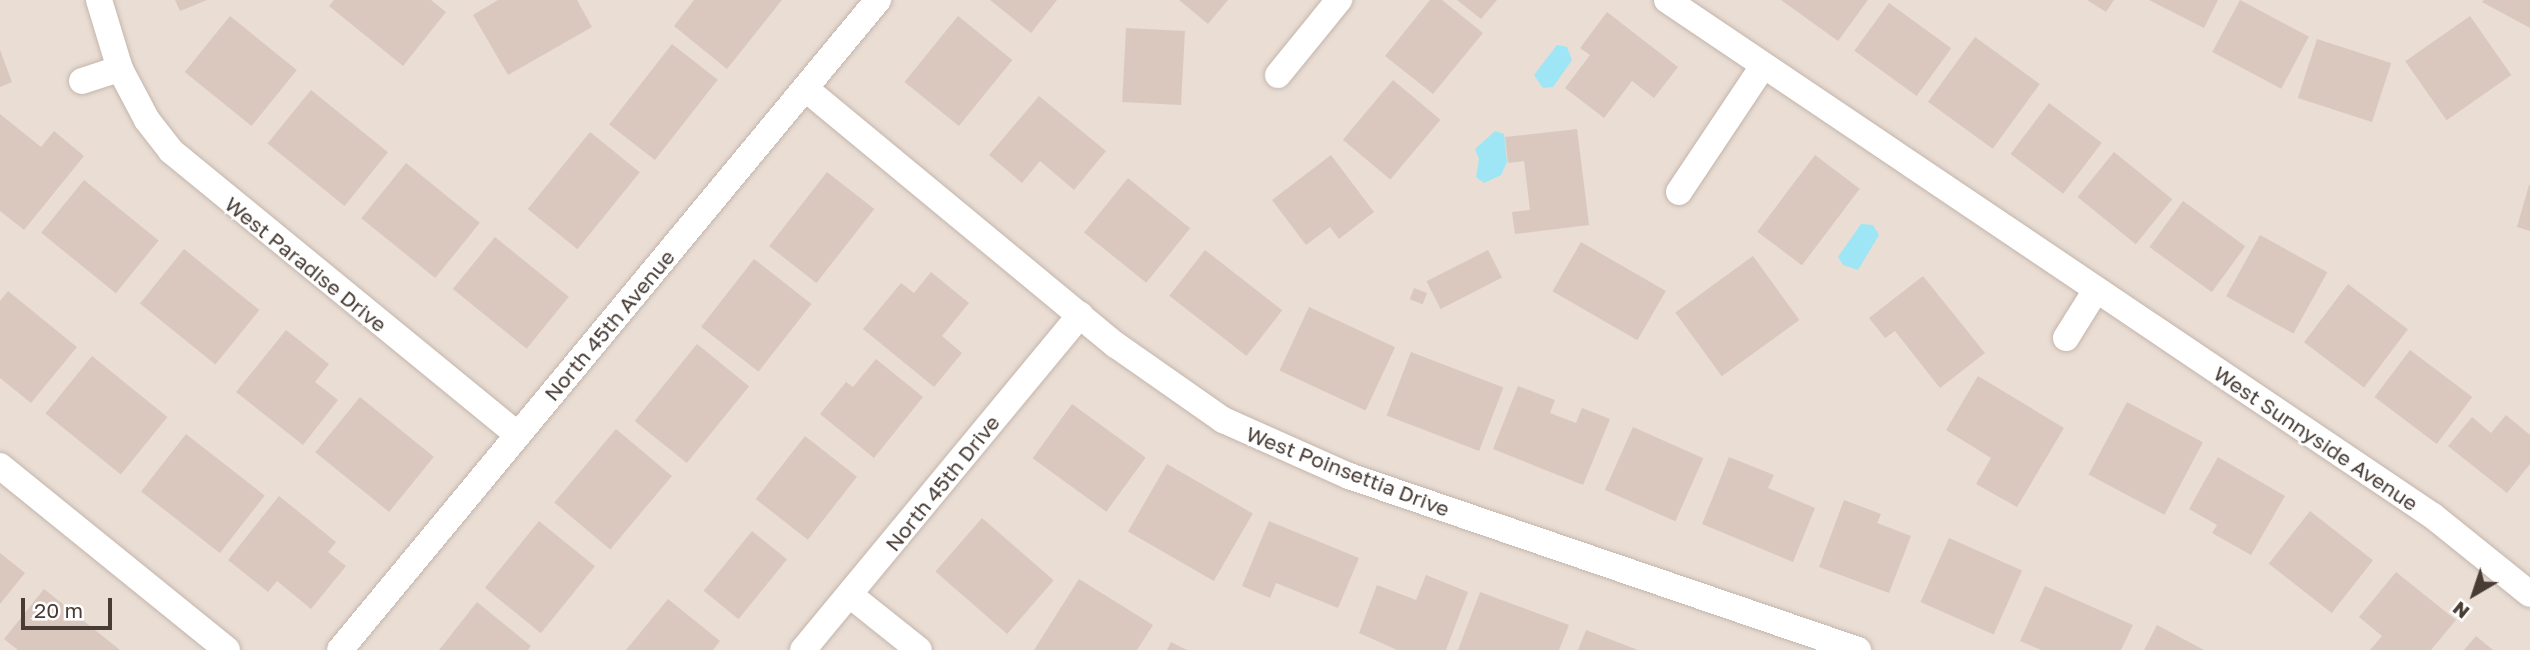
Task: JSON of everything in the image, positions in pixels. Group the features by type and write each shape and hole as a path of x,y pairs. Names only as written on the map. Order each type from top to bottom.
{"street":[{"name":"West Paradise Drive","path":"99,0 120,69 148,120 203,181 517,435"},
{"name":"North 45th Avenue","path":"340,650 878,0"},
{"path":"1278,75 1339,0"},
{"name":"West Sunnyside Avenue","path":"1667,0 2433,516 2530,594"},
{"path":"1679,192 1763,66"},
{"path":"82,81 120,69"},
{"name":"West Poinsettia Drive","path":"806,89 1080,315 1212,413 1280,449 1858,650"},
{"path":"2066,338 2096,290"},
{"name":"North 45th Drive","path":"803,650 1080,315"},
{"path":"0,466 227,650"},
{"path":"850,595 919,650"}],"shaded area":[{"path":"0,0 2530,0 2530,650 0,650"}],"water":[{"path":"1557,45 1567,47 1572,60 1553,87 1543,88 1534,75"},
{"path":"1495,131 1504,134 1507,162 1501,175 1484,183 1476,177 1479,159 1475,149"},
{"path":"1861,224 1873,225 1879,235 1858,270 1843,265 1838,257"}],"building":[{"path":"175,0 207,0 180,11"},
{"path":"334,0 431,0 446,12 403,66 329,6"},
{"path":"498,0 577,0 592,27 508,75 473,15"},
{"path":"694,0 782,0 727,69 674,26"},
{"path":"990,0 1057,0 1031,33"},
{"path":"1179,0 1228,0 1208,24"},
{"path":"1430,0 1442,0 1483,33 1433,94 1385,56"},
{"path":"1457,0 1497,0 1481,19"},
{"path":"1781,0 1868,0 1838,41"},
{"path":"2087,0 2114,0 2106,12"},
{"path":"2149,0 2218,0 2204,28"},
{"path":"2240,0 2309,37 2281,89 2212,52"},
{"path":"2530,0 2530,28 2482,2"},
{"path":"1889,3 1951,48 1917,96 1854,51"},
{"path":"1607,12 1678,67 1654,98 1632,81 1604,118 1565,88 1590,55 1580,48"},
{"path":"230,16 297,70 252,126 185,72"},
{"path":"958,16 1012,60 959,126 905,82"},
{"path":"2470,16 2511,75 2447,120 2405,61"},
{"path":"1126,28 1185,31 1181,105 1122,102"},
{"path":"1975,37 2040,84 1993,149 1928,102"},
{"path":"2317,39 2391,63 2372,122 2298,98"},
{"path":"672,44 718,80 655,160 609,124"},
{"path":"0,50 12,82 0,87"},
{"path":"1393,80 1440,120 1390,180 1343,140"},
{"path":"311,90 388,152 345,206 268,144"},
{"path":"1039,96 1106,151 1074,190 1040,161 1022,183 989,155"},
{"path":"2049,103 2102,143 2063,194 2010,154"},
{"path":"0,114 41,147 54,131 84,156 24,230 0,211"},
{"path":"1577,129 1589,225 1515,234 1512,212 1530,210 1524,161 1508,163 1505,137"},
{"path":"590,132 640,172 577,249 528,209"},
{"path":"2114,152 2172,199 2136,244 2077,197"},
{"path":"1331,155 1374,212 1339,239 1330,227 1306,245 1272,200"},
{"path":"1815,155 1860,189 1802,265 1757,232"},
{"path":"406,163 480,223 435,278 361,218"},
{"path":"827,172 874,209 816,283 769,246"},
{"path":"1128,178 1190,228 1146,283 1084,232"},
{"path":"84,180 159,240 116,293 41,233"},
{"path":"2530,185 2530,231 2517,227"},
{"path":"2183,201 2245,246 2212,292 2149,247"},
{"path":"2260,235 2327,272 2293,334 2226,296"},
{"path":"495,237 569,297 527,349 453,289"},
{"path":"1581,242 1666,291 1637,340 1552,291"},
{"path":"184,249 259,310 215,364 140,303"},
{"path":"1205,250 1282,310 1247,356 1169,296"},
{"path":"1488,250 1502,278 1441,309 1427,281"},
{"path":"1753,256 1799,320 1722,376 1675,312"},
{"path":"754,259 812,304 759,372 701,327"},
{"path":"931,272 969,303 942,336 962,353 934,387 863,329 901,283 914,293"},
{"path":"1923,276 1985,353 1940,388 1895,331 1885,338 1869,318"},
{"path":"2348,284 2408,329 2364,387 2304,342"},
{"path":"1414,288 1427,293 1423,304 1410,299"},
{"path":"8,291 77,347 31,403 0,378 0,301"},
{"path":"1309,307 1395,347 1366,411 1279,370"},
{"path":"286,330 329,364 315,382 338,400 303,445 236,392"},
{"path":"697,344 749,386 687,463 635,421"},
{"path":"2410,350 2472,397 2437,444 2374,397"},
{"path":"1411,352 1503,387 1479,451 1387,415"},
{"path":"92,356 167,417 121,475 45,414"},
{"path":"876,359 923,397 874,458 820,414 846,382 853,387"},
{"path":"1978,376 2064,428 2017,507 1976,484 1991,458 1946,430"},
{"path":"1518,386 1555,400 1550,413 1576,423 1582,408 1610,419 1583,485 1493,449"},
{"path":"360,397 434,457 389,512 315,452"},
{"path":"2127,402 2203,442 2164,515 2089,474"},
{"path":"1072,404 1146,457 1106,512 1033,458"},
{"path":"2506,415 2530,435 2530,464 2507,493 2448,446 2472,417 2491,433"},
{"path":"1633,427 1703,458 1675,521 1605,490"},
{"path":"616,429 672,476 610,549 554,503"},
{"path":"186,434 265,496 220,553 141,492"},
{"path":"805,436 857,477 808,540 756,499"},
{"path":"1729,457 1774,475 1768,488 1815,508 1793,562 1702,524"},
{"path":"2218,457 2285,496 2251,555 2212,533 2217,525 2189,509"},
{"path":"1167,464 1253,514 1214,581 1128,532"},
{"path":"279,496 336,542 328,552 346,566 311,609 277,581 268,592 228,560"},
{"path":"1844,500 1881,514 1877,523 1911,536 1889,593 1819,567"},
{"path":"2310,511 2373,560 2332,613 2269,564"},
{"path":"982,518 1054,580 1007,634 935,572"},
{"path":"539,521 595,566 541,633 485,588"},
{"path":"1269,521 1359,558 1338,608 1276,583 1270,598 1242,586"},
{"path":"752,531 787,559 739,619 704,591"},
{"path":"1949,538 2022,571 1994,634 1921,602"},
{"path":"0,553 25,573 0,604"},
{"path":"2396,572 2456,620 2431,650 2370,650 2382,636 2359,617"},
{"path":"1426,575 1468,592 1446,650 1397,650 1359,633 1377,585 1416,600"},
{"path":"1079,579 1153,625 1137,650 1034,650"},
{"path":"2045,586 2133,625 2121,650 2041,650 2020,641"},
{"path":"44,589 120,650 18,650 4,639"},
{"path":"1480,592 1569,625 1559,650 1458,650"},
{"path":"668,599 720,641 713,650 626,650"},
{"path":"477,602 531,646 528,650 439,650"},
{"path":"2157,625 2204,650 2144,650"},
{"path":"1586,630 1638,650 1578,650"},
{"path":"2476,636 2493,650 2464,650"},
{"path":"1171,642 1187,650 1167,650"}]}
